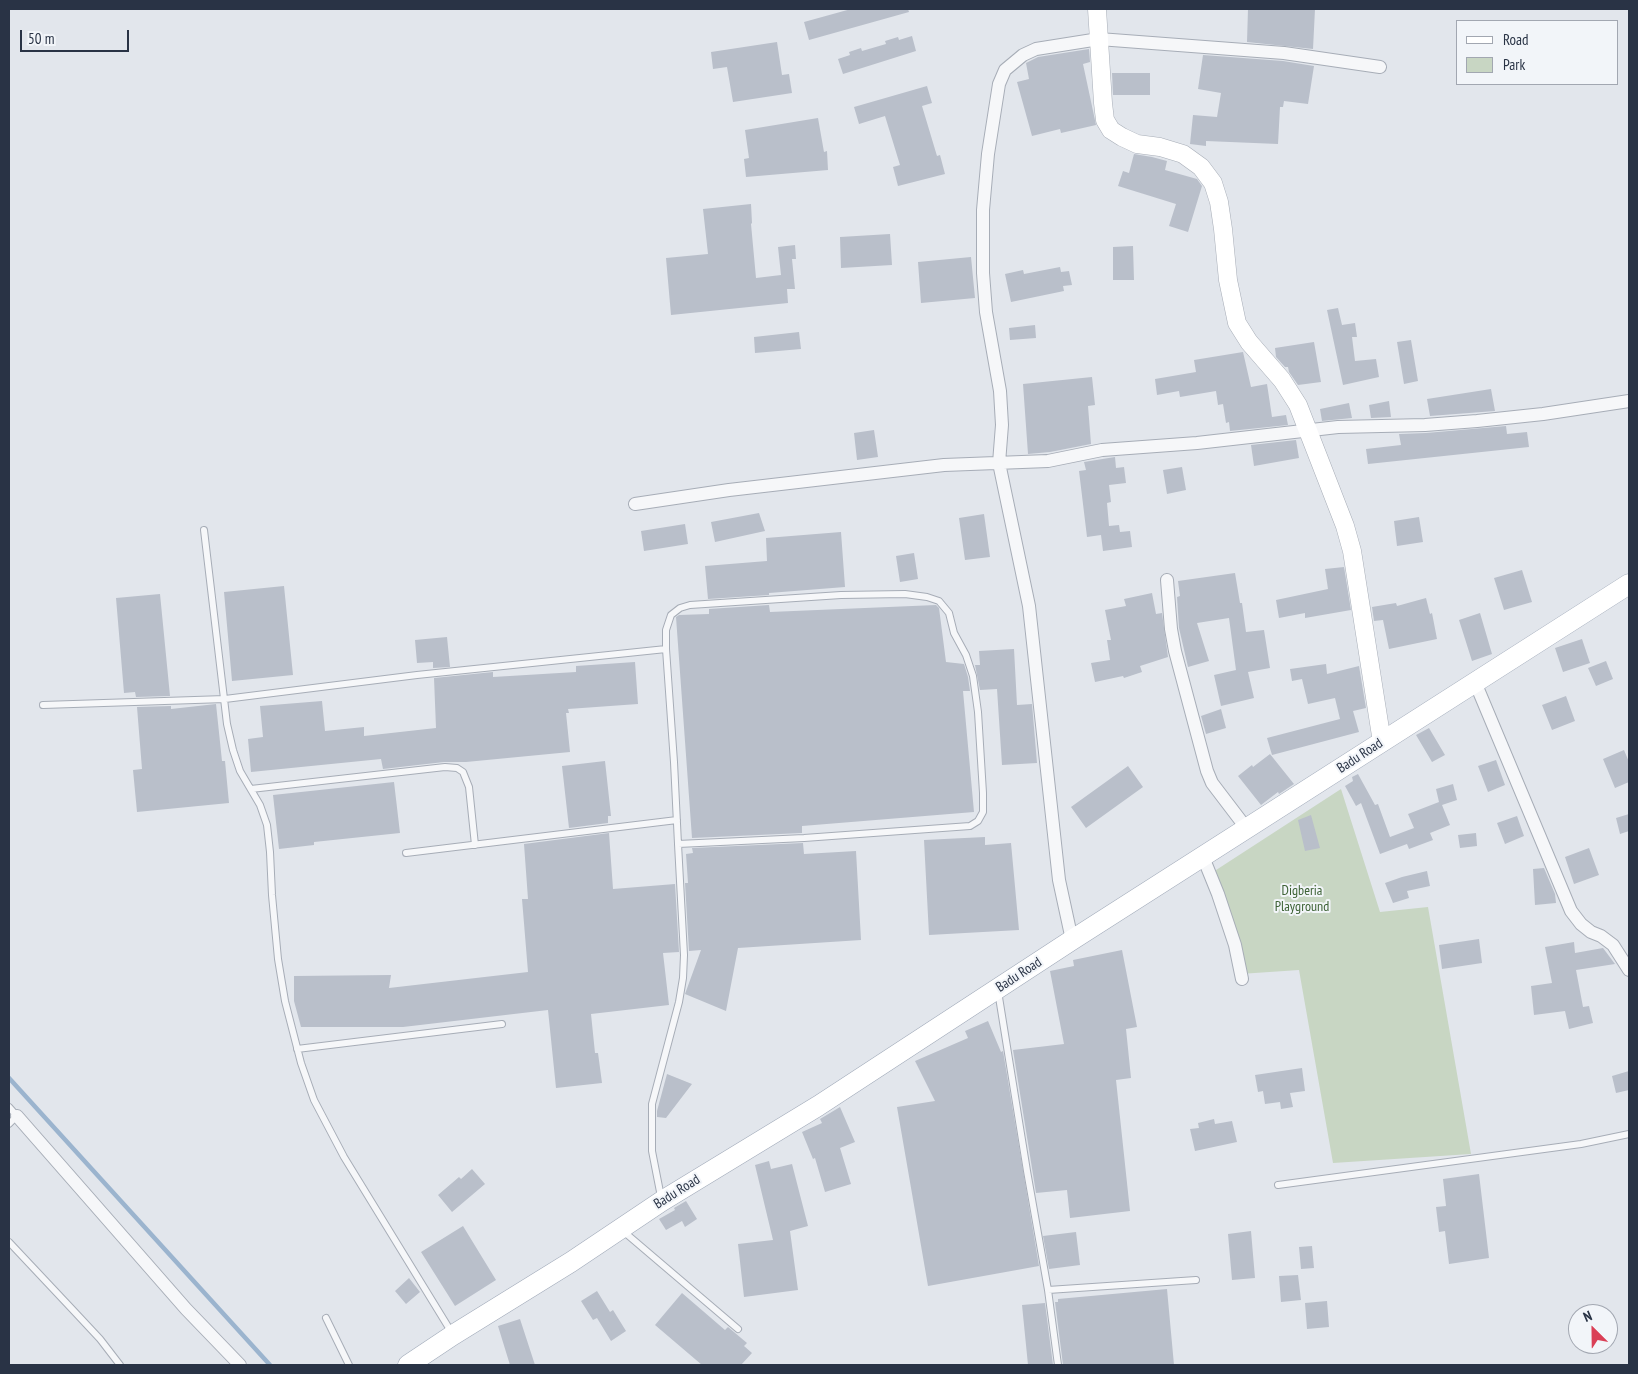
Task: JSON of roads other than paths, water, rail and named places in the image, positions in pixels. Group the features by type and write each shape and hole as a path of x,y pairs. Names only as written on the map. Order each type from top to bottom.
{"main road":[{"name":"Badu Road","path":"408,1365 571,1262 662,1201 818,1106 1072,940 1629,584"}],"street":[{"path":"1097,9 1105,120 1111,130 1137,144 1160,147 1182,154 1201,167 1213,183 1224,229 1228,280 1237,323 1249,342 1282,380 1298,405 1345,526 1352,551 1382,742"},
{"path":"1072,940 1059,880 1029,606 999,463 1002,425 1000,391 986,312 982,233 988,154 999,84 1005,70 1022,55 1036,49 1099,39 1284,53 1380,67"},
{"path":"635,504 729,490 944,465 1048,461 1102,450 1197,444 1338,427 1425,425 1477,421 1543,414 1629,401"},
{"path":"1167,580 1171,629 1175,651 1207,772 1212,784 1247,829"},
{"path":"1475,682 1571,911 1581,924 1614,946 1629,970"},
{"path":"1203,857 1235,945 1242,979"},
{"path":"12,1116 186,1309 240,1365"}],"lane":[{"path":"204,530 233,750 240,771 252,789 267,825 278,959 285,1001 298,1049 314,1100 330,1131 453,1335"},
{"path":"662,1201 655,1175 652,1152 652,1104 679,1002 684,955 666,649 666,630 671,615 680,608 690,605 841,595 905,594 939,601 949,613 954,634 966,655 973,676 980,738 983,812 978,821 970,826 804,838 678,844"},
{"path":"43,705 225,699 417,674 666,649"},
{"path":"252,789 445,767 457,768 463,772 469,787 475,844"},
{"path":"406,853 677,820"},
{"path":"998,988 1026,1171 1048,1290 1058,1365"},
{"path":"298,1049 502,1024"},
{"path":"1278,1185 1580,1144 1629,1134"},
{"path":"620,1229 738,1329"},
{"path":"9,1242 100,1339 120,1365"},
{"path":"1048,1290 1196,1280"},
{"path":"326,1318 349,1365"}],"waterway":[{"path":"9,1078 270,1365"}],"park label":[{"name":"Digberia Playground","path":"1302,900"}]}
